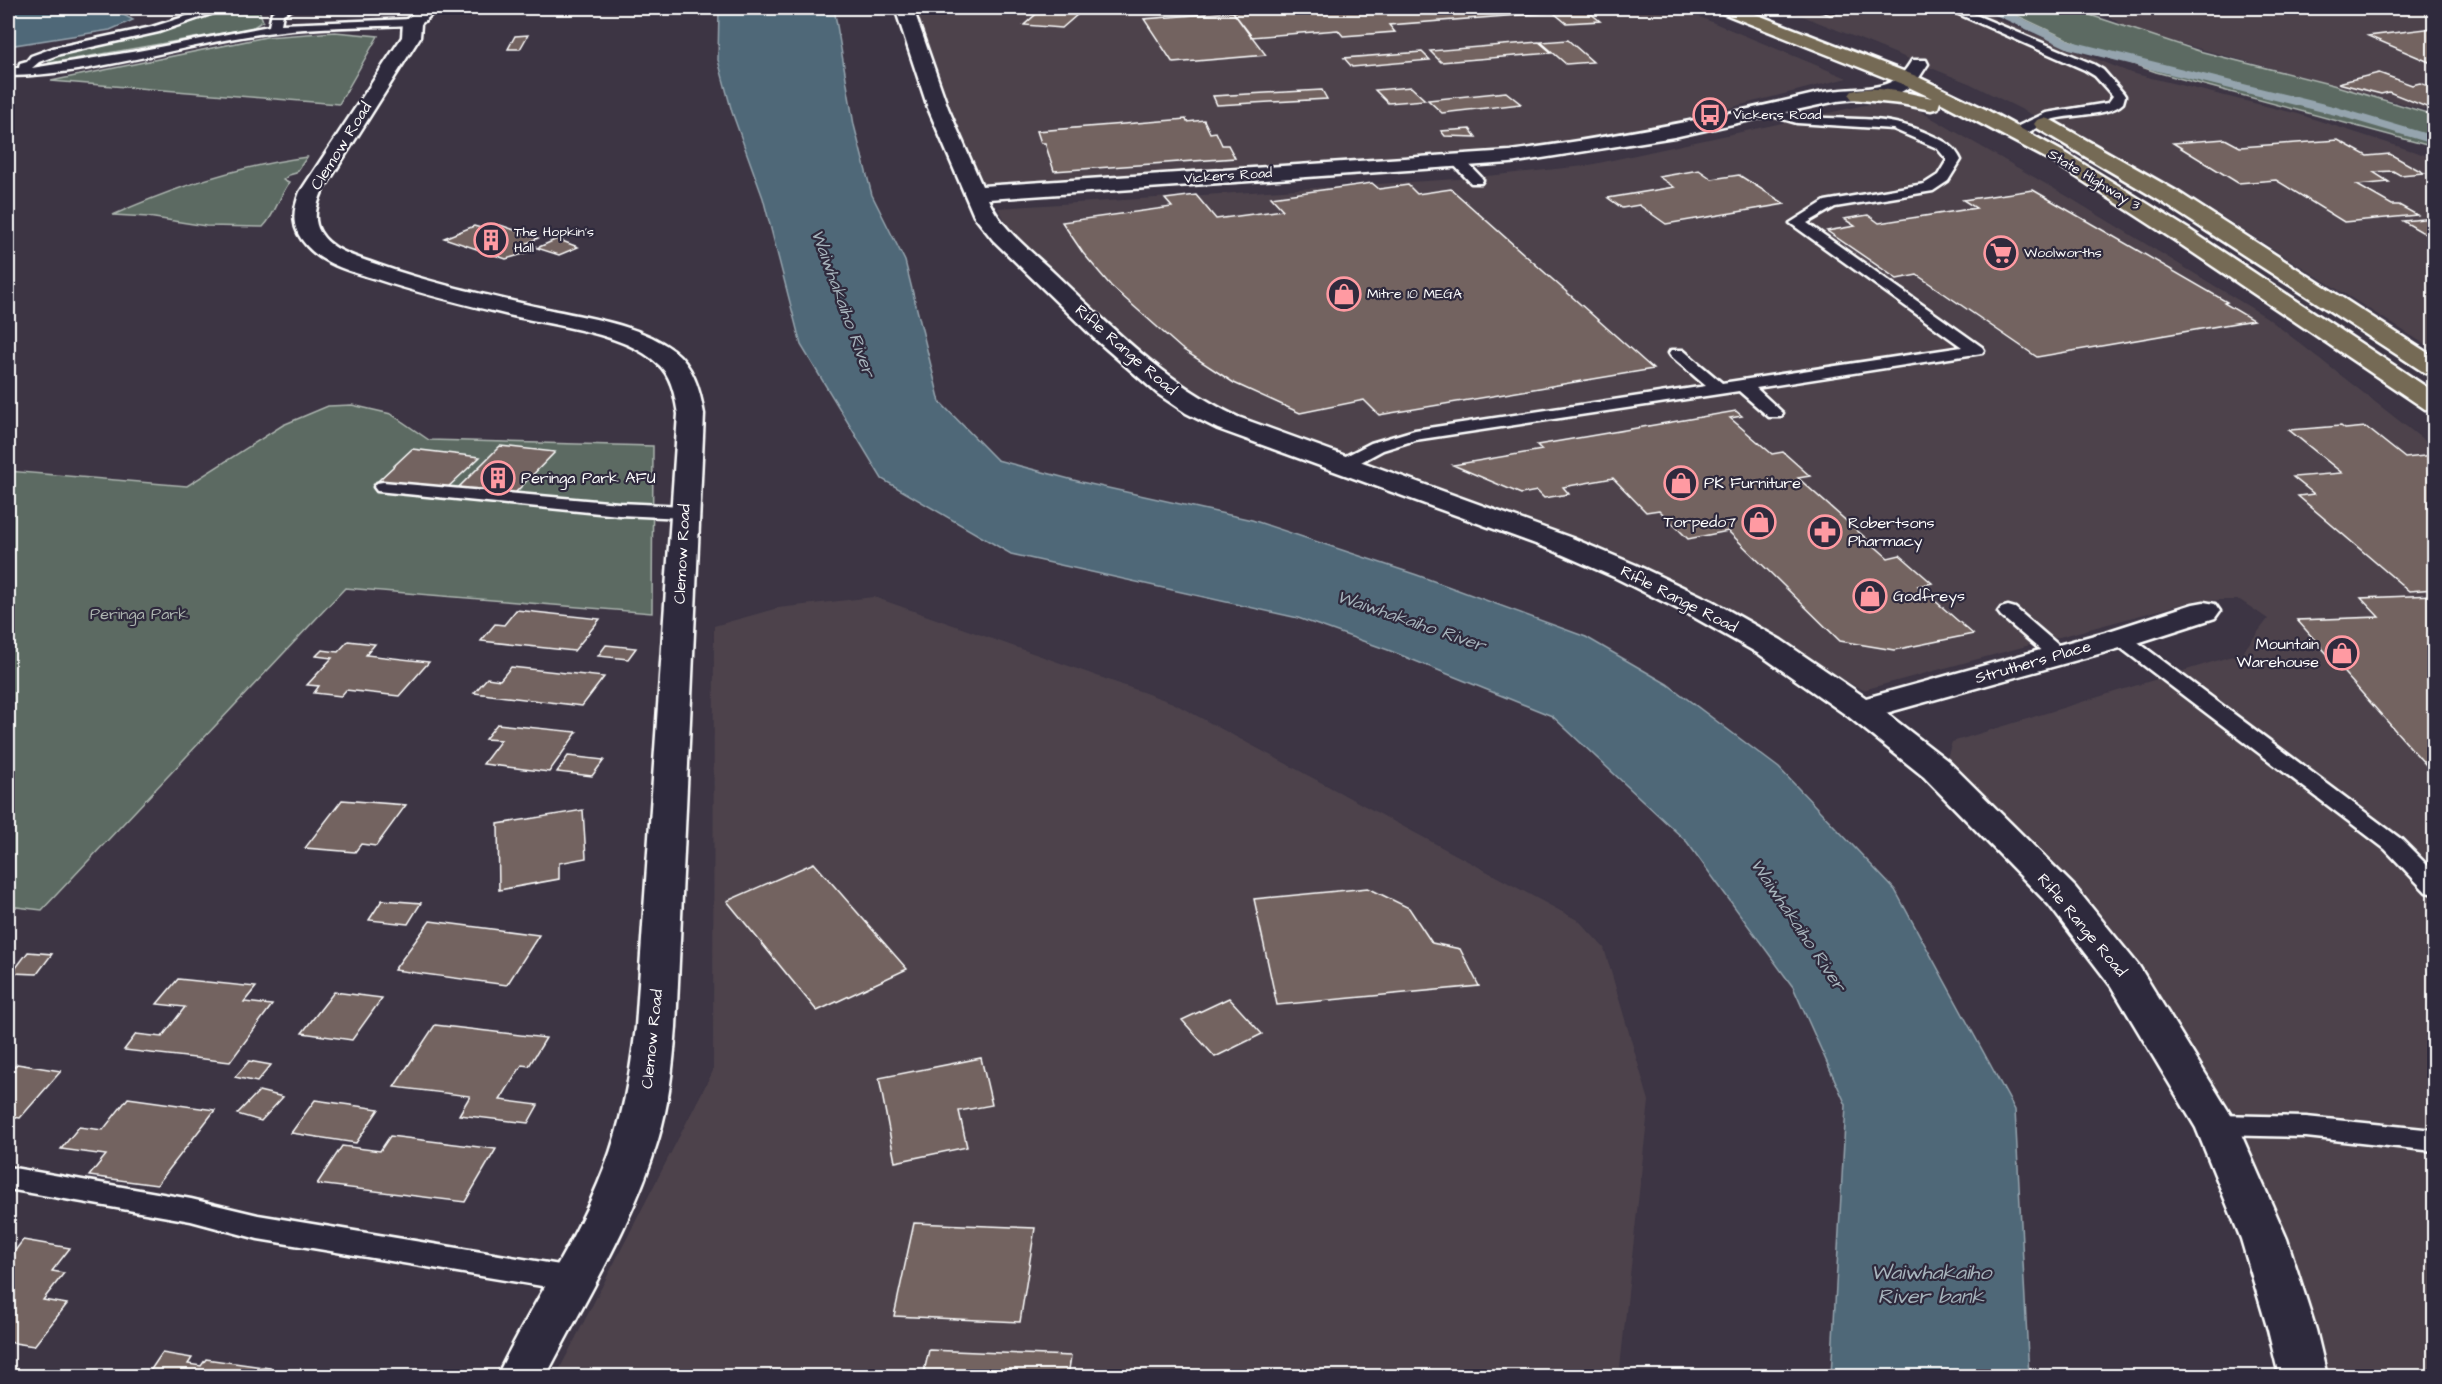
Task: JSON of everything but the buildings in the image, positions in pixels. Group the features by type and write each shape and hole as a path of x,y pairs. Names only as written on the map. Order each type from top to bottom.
{"highway":[{"name":"State Highway 3","path":"1726,8 1872,64 1909,67 2010,106 2040,121 2170,197 2434,368"},
{"name":"State Highway 3","path":"1909,67 2088,176 2434,403"},
{"path":"1859,95 1901,98 1938,106 2025,150 2088,176"}],"street":[{"name":"Rifle Range Road","path":"904,8 938,108 982,211 1001,235 1104,334 1167,388 1195,407 1228,423 1562,544 1701,608 1770,647 1861,710 1936,769 2062,896 2126,976 2216,1125 2264,1239 2292,1330 2303,1377"},
{"name":"Clemow Road","path":"421,15 411,37 311,192 305,208 304,224 311,236 322,247 342,259 404,281 605,330 638,342 663,355 680,372 691,414 656,1027 650,1082 631,1152 610,1206 521,1377"},
{"name":"Vickers Road","path":"1837,96 1864,82 1869,76 1872,64"},
{"name":"Vickers Road","path":"974,193 1521,156 1626,141 1837,96 1859,95 1900,86 1909,67"},
{"name":"Struthers Place","path":"1861,710 2120,638 2204,611"}],"lane":[{"path":"9,72 57,51 155,30 222,8"},
{"path":"275,28 275,18 278,12 289,8"},
{"path":"1952,8 2089,67 2099,73 2119,96 2117,103 2111,106 2050,116 2015,133"},
{"path":"9,72 138,55 275,28 421,15"},
{"path":"1342,465 1366,449 1384,441 1415,435 1976,350 1797,223 1836,202 1928,188 1943,178 1954,160 1945,146 1898,125 1792,119 1769,111"},
{"path":"1457,160 1476,180"},
{"path":"1677,353 1719,389"},
{"path":"1742,385 1775,413"},
{"path":"383,487 619,509 684,512"},
{"path":"2008,612 2058,655"},
{"path":"2120,638 2393,844 2429,875"},
{"path":"2216,1125 2306,1127 2434,1141"},
{"path":"8,1178 191,1210 258,1227 572,1279"}],"shaded area":[{"path":"913,8 1678,8 1847,78 1598,141 1508,152 991,184 968,182"},
{"path":"1783,8 1970,8 2131,73 2298,114 2434,158 2434,350 2189,196 2073,135 1971,84"},
{"path":"2096,8 2434,8 2434,112 2130,30"},
{"path":"1897,98 2065,195 2266,317 2434,448 2434,1376 2321,1376 2301,1310 2122,963 1947,758 1952,742 2242,653 2268,619 2240,600 2197,600 1863,690 1622,563 1316,456 1180,392 1029,263 998,208 1458,179 1585,166"},
{"path":"874,597 1173,703 1579,921 1604,948 1649,1101 1619,1376 556,1376 713,1071 714,626 778,608"}],"green space":[{"path":"232,8 265,8 259,10 263,21 252,28 50,63 45,59 177,26"},
{"path":"467,8 614,8 463,13"},
{"path":"2001,8 2077,8 2087,14 2199,51 2333,85 2434,115 2434,147 2156,72 2082,46"},
{"path":"335,32 378,36 339,104 51,81 266,37"},
{"path":"307,157 296,173 283,180 289,183 271,217 263,227 206,226 148,217 113,215 160,195 208,179 257,166"},
{"name":"Peringa Park","path":"352,405 391,414 429,440 653,446 652,613 345,588 42,910 8,906 8,471 187,486 283,425 328,406"}],"water":[{"path":"8,8 121,8 120,13 133,20 110,30 8,46"},
{"name":"Waiwhakaiho River bank","path":"719,8 834,8 854,125 872,195 905,261 940,402 997,460 1081,482 1252,520 1417,575 1586,637 1667,684 1779,768 1895,890 2015,1110 2029,1376 1831,1376 1846,1105 1793,987 1687,842 1552,716 1388,650 1298,618 1011,554 882,479 801,345 763,198 732,112 718,60"}],"waterway":[{"path":"1990,8 2070,45 2336,111 2434,140"}],"place":[{"name":"Vickers Road","path":"1710,115"},
{"name":"The Hopkin's Hall","path":"491,240"},
{"name":"Woolworths","path":"2001,253"},
{"name":"Mitre 10 MEGA","path":"1344,294"},
{"name":"Peringa Park AFU","path":"498,478"},
{"name":"PK Furniture","path":"1681,483"},
{"name":"Torpedo7","path":"1759,522"},
{"name":"Robertsons Pharmacy","path":"1825,532"},
{"name":"Godfreys","path":"1870,596"},
{"name":"Mountain Warehouse","path":"2342,653"}],"water label":[{"name":"Waiwhakaiho River","path":"843,303"},
{"name":"Waiwhakaiho River","path":"1411,621"},
{"name":"Waiwhakaiho River","path":"1798,925"}]}
